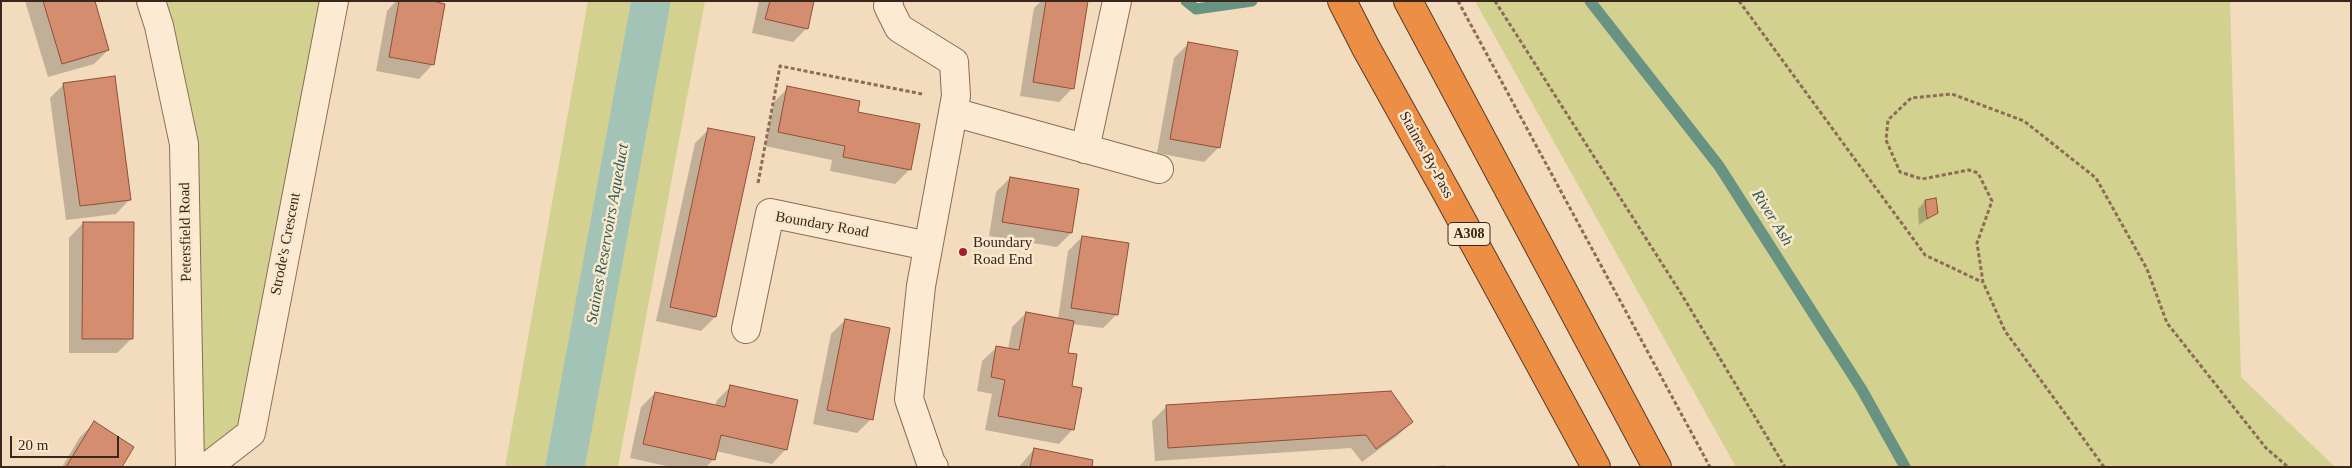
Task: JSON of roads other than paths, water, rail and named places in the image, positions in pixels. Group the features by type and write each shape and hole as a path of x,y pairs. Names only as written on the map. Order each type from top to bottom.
{"highway":[{"name":"Staines By-Pass","path":"1342,1 1596,467"},
{"path":"1408,1 1657,467"}],"street":[{"name":"Petersfield Road","path":"151,1 160,26 184,144 190,467"},
{"name":"Strode's Crescent","path":"207,467 251,433 334,1"},
{"path":"889,1 888,6 898,28 954,62 954,106 921,286 909,399 930,463 934,467"},
{"path":"1085,149 1117,1"},
{"path":"954,106 1085,149 1159,169"},
{"name":"Boundary Road","path":"746,329 770,213 928,246"}],"waterway":[{"name":"Staines Reservoirs Aqueduct","path":"565,467 651,1"},
{"name":"River Ash","path":"1186,1 1196,9 1252,1"},
{"name":"River Ash","path":"1590,1 1719,166 1862,390 1905,467"}],"place":[{"name":"Boundary Road End","path":"963,252"}]}
